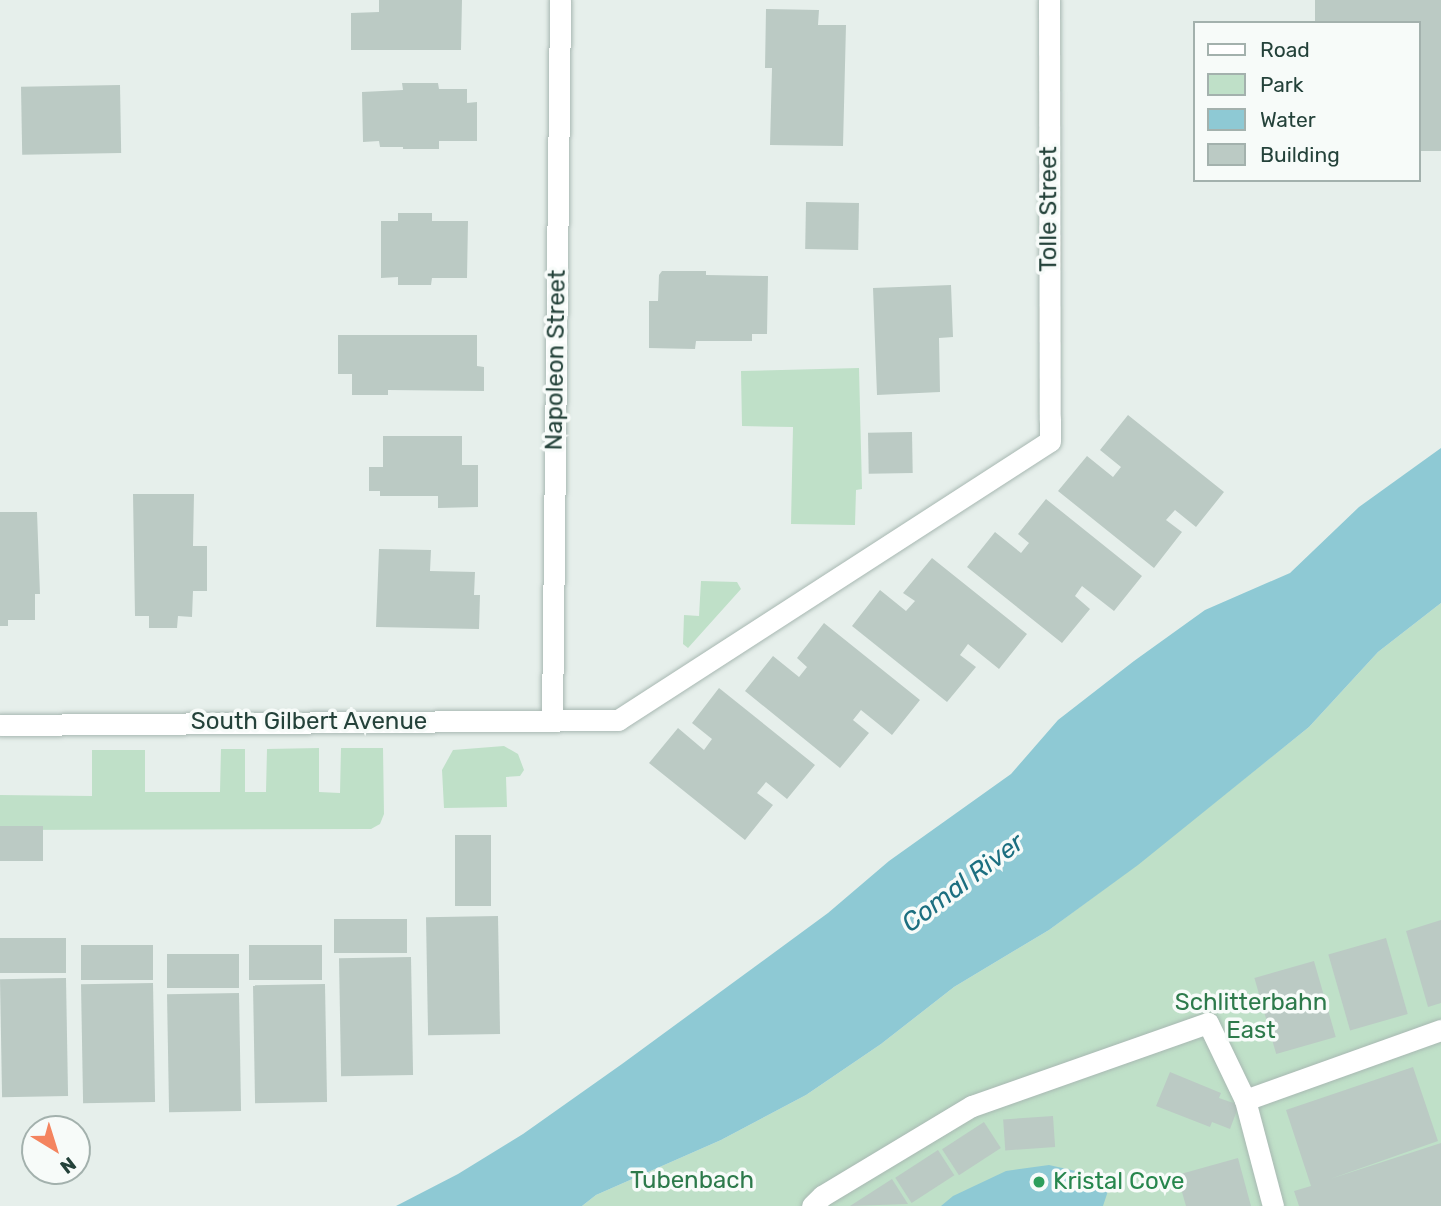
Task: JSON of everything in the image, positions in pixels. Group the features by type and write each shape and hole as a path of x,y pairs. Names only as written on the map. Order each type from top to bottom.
{"street":[{"name":"Napoleon Street","path":"552,720 560,0"},
{"name":"Tolle Street","path":"618,720 1049,441 1049,0"},
{"name":"South Gilbert Avenue","path":"0,725 618,720"},
{"path":"812,1206 822,1196 972,1105 1208,1023 1245,1100 1273,1206"},
{"path":"1245,1100 1441,1030"}],"green space":[{"path":"859,368 862,489 856,490 855,525 791,524 793,427 742,426 741,371"},
{"path":"701,581 737,582 741,589 688,648 683,644 684,615 699,616"},
{"name":"Schlitterbahn East","path":"1441,603 1441,1206 582,1206 596,1195 721,1140 806,1095 881,1044 954,987 1049,930 1134,867 1309,727 1378,652"},
{"path":"504,746 518,754 524,770 520,776 506,777 507,807 444,808 442,770 453,750"},
{"path":"319,748 319,792 340,793 341,748 383,748 384,814 380,824 371,829 0,830 0,795 92,796 92,750 145,750 145,792 220,792 221,749 245,749 245,792 266,792 267,749"}],"water":[{"name":"Comal River","path":"1441,448 1441,603 1378,652 1309,727 1138,865 1049,930 954,987 881,1044 806,1095 721,1140 596,1195 582,1206 396,1206 458,1174 523,1134 622,1064 828,913 889,861 1011,774 1058,720 1134,661 1205,610 1290,573 1359,507"},
{"name":"Kristal Cove","path":"1049,1165 1080,1172 1108,1191 1103,1206 941,1206 953,1196 1006,1171"}],"building":[{"path":"379,0 462,0 461,50 351,50 351,13 379,12"},
{"path":"1315,0 1441,0 1441,151 1420,151 1420,21 1315,21"},
{"path":"766,9 819,10 818,25 846,25 843,146 770,145 772,68 765,68"},
{"path":"402,83 438,83 439,89 467,89 467,103 477,102 477,141 439,141 439,149 380,147 379,141 363,142 362,92 403,90"},
{"path":"120,85 121,153 22,155 21,87"},
{"path":"806,202 859,203 858,250 805,249"},
{"path":"398,213 432,213 432,221 468,221 467,278 432,278 431,285 398,285 398,277 381,278 381,221 398,221"},
{"path":"662,271 768,276 767,334 752,334 752,341 696,341 695,349 649,348 649,301 658,301 659,275"},
{"path":"951,285 953,337 939,338 940,392 877,395 873,288"},
{"path":"338,335 477,335 477,366 484,367 484,391 388,390 388,395 352,395 352,374 338,374"},
{"path":"1128,415 1224,492 1196,527 1175,510 1166,520 1182,532 1154,568 1058,491 1087,456 1113,477 1121,467 1100,450"},
{"path":"912,432 913,473 869,474 868,433"},
{"path":"383,436 462,436 462,465 478,465 478,507 438,508 438,496 380,496 380,491 369,491 369,467 383,467"},
{"path":"133,494 194,494 193,546 207,546 207,591 193,591 192,617 178,616 177,628 149,628 149,616 135,616"},
{"path":"1046,499 1142,576 1114,611 1082,586 1075,596 1090,609 1062,643 967,567 995,532 1021,553 1029,543 1018,534"},
{"path":"0,512 37,512 40,594 35,594 35,620 8,620 8,626 0,626"},
{"path":"379,549 431,550 430,571 475,572 474,595 480,595 479,629 376,627"},
{"path":"932,558 1027,634 999,669 968,644 960,655 976,667 947,702 852,626 880,590 906,611 915,601 903,593"},
{"path":"824,623 920,700 892,735 861,710 853,720 869,733 840,768 745,691 773,656 799,677 807,667 797,658"},
{"path":"719,688 815,765 787,799 766,782 757,793 773,805 745,840 649,763 678,728 704,750 712,739 692,723"},
{"path":"0,826 43,826 43,861 0,861"},
{"path":"455,835 491,835 491,906 455,906"},
{"path":"498,916 500,1034 428,1035 426,917"},
{"path":"334,919 407,919 407,953 334,953"},
{"path":"1441,920 1441,1003 1428,1007 1406,931"},
{"path":"0,938 66,938 66,973 0,973"},
{"path":"1386,938 1408,1014 1350,1030 1328,955"},
{"path":"81,945 153,945 153,980 81,980"},
{"path":"249,945 322,945 322,980 249,980"},
{"path":"167,954 239,954 239,988 167,988"},
{"path":"411,957 413,1075 341,1076 339,958"},
{"path":"1314,961 1336,1037 1276,1054 1254,978"},
{"path":"66,978 68,1096 2,1097 0,979"},
{"path":"153,983 155,1102 83,1103 81,984"},
{"path":"325,984 327,1102 255,1103 253,985"},
{"path":"239,993 241,1111 169,1112 167,994"},
{"path":"1413,1067 1438,1141 1330,1179 1441,1143 1441,1206 1299,1206 1294,1191 1311,1186 1286,1110"},
{"path":"1170,1072 1221,1093 1219,1098 1239,1105 1230,1129 1212,1122 1210,1127 1156,1106"},
{"path":"1053,1116 1055,1147 1005,1150 1003,1119"},
{"path":"984,1122 1001,1148 959,1175 942,1149"},
{"path":"938,1150 954,1175 912,1203 895,1178"},
{"path":"1238,1158 1251,1206 1186,1206 1177,1175"},
{"path":"892,1179 908,1204 850,1206"}],"place":[{"name":"Kristal Cove","path":"1039,1182"}],"park label":[{"name":"Tubenbach","path":"692,1181"}]}
